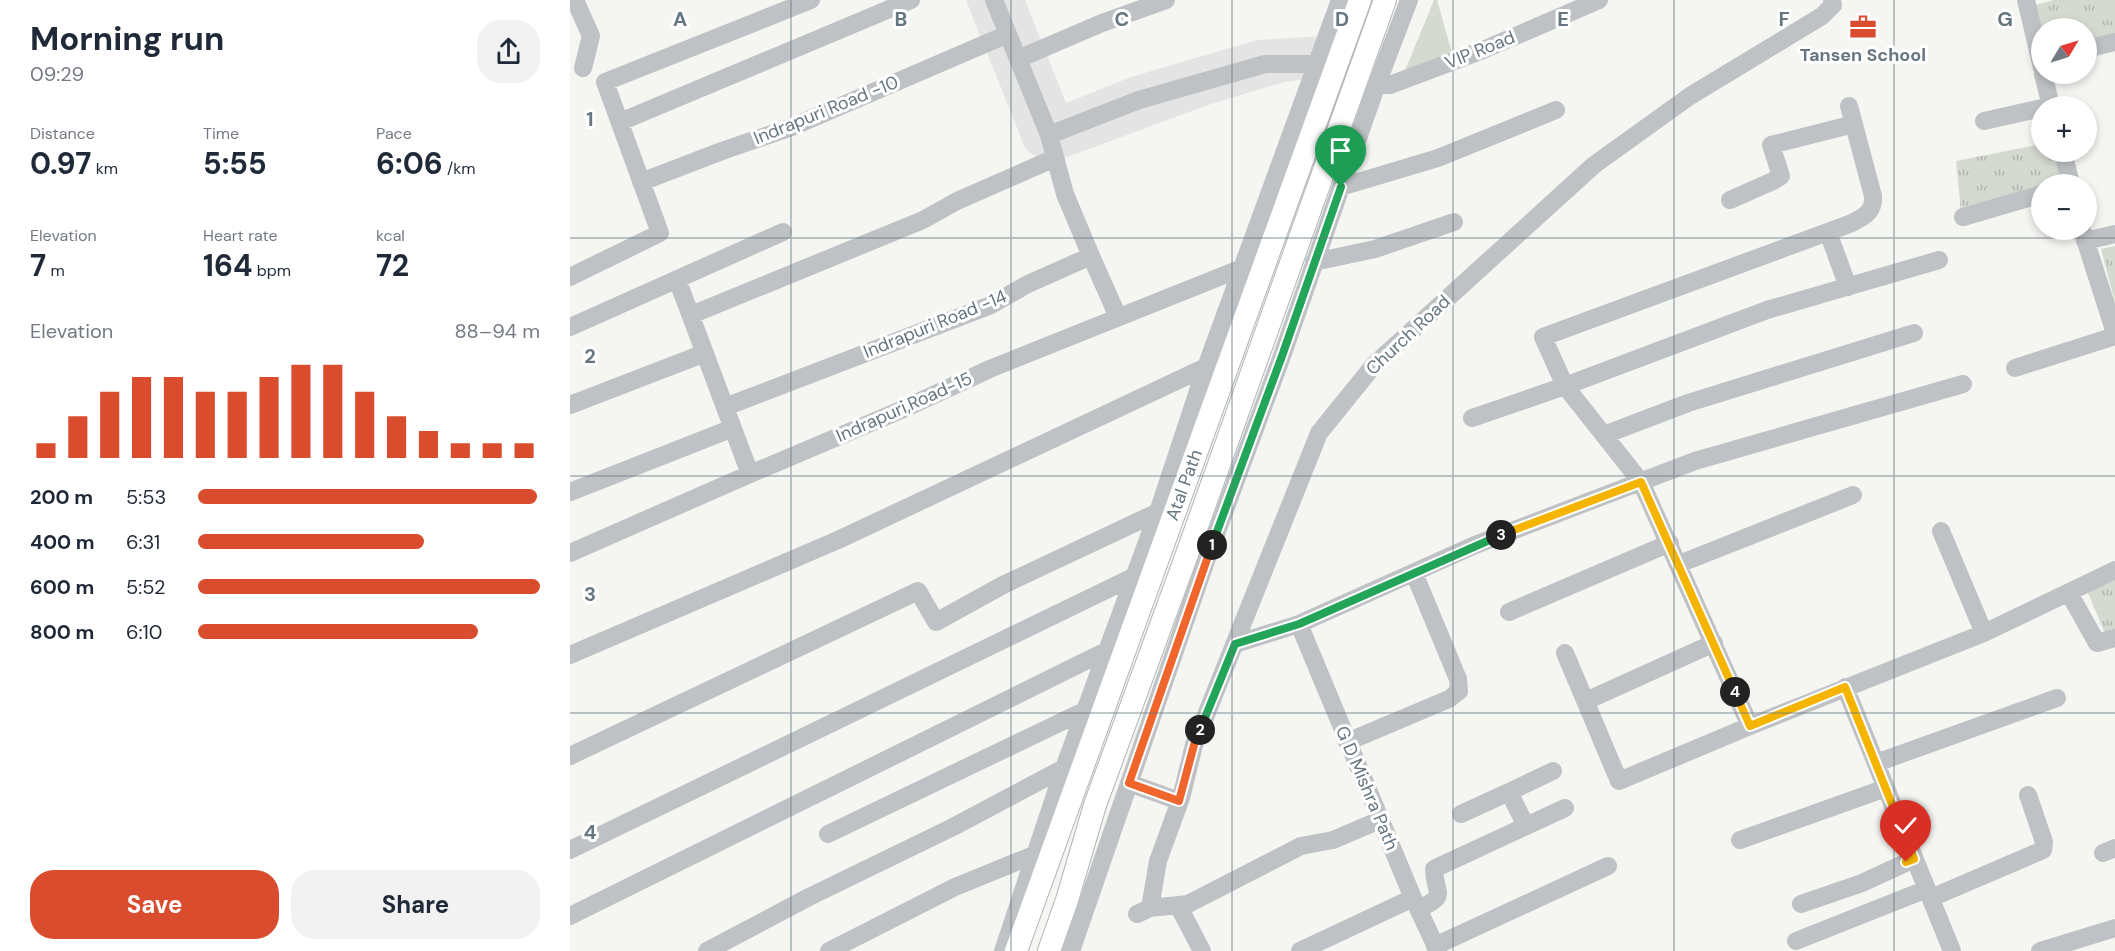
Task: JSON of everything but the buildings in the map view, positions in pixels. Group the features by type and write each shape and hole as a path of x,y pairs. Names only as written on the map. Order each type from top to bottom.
{"main road":[{"name":"Atal Path","path":"1016,951 1327,67 1360,0"},
{"name":"Atal Path","path":"1049,951 1076,903 1095,805 1182,568 1368,79 1385,0"},
{"path":"1028,879 1033,904"}],"street":[{"path":"570,2 574,0 591,36 583,68"},
{"path":"570,277 660,233 605,82 811,0"},
{"path":"620,122 911,0"},
{"path":"994,0 1049,135 1065,194 1118,317"},
{"path":"1018,59 1102,23 1166,0"},
{"path":"1003,951 1064,768 1158,512 1206,367 1293,127 1327,67 1340,0"},
{"path":"1071,951 1076,903 1129,783 1206,561 1341,187 1368,79 1409,0"},
{"name":"VIP Road","path":"1368,79 1390,85 1483,50 1599,0"},
{"name":"Church Road","path":"1179,906 1144,911 1194,745 1319,433 1374,365 1594,165 1690,96 1822,16 1833,5 1832,0"},
{"path":"2029,1 2032,18"},
{"name":"Indrapuri Road -10","path":"641,182 792,127 1008,34"},
{"path":"2097,46 2115,42"},
{"path":"1049,135 1139,100 1265,64 1308,64 1327,67"},
{"path":"1750,726 1641,482 1565,386 1543,337 1828,232 1871,212 1874,205 1873,196 1849,106"},
{"path":"1341,187 1438,158 1556,110"},
{"path":"1984,121 2031,110"},
{"path":"1730,200 1773,182 1781,176 1771,145 1854,124"},
{"path":"691,315 923,220 957,201 1055,158"},
{"path":"1963,217 2031,197"},
{"path":"1314,262 1375,249 1454,222"},
{"path":"570,327 783,232"},
{"path":"1828,232 1848,287"},
{"path":"2097,235 2115,234"},
{"path":"2015,368 2115,334 2085,240"},
{"name":"Indrapuri Road -14","path":"725,406 991,305 1028,284 1091,256"},
{"path":"1472,418 1565,386 1767,310 1939,260"},
{"name":"Indrapuri,Road-15","path":"570,553 901,410 992,368 1242,268"},
{"path":"677,279 750,474"},
{"path":"1604,435 1688,403 1914,333"},
{"path":"570,405 705,353"},
{"path":"570,655 837,540 1206,367"},
{"path":"1235,644 1299,624 1475,545 1695,461 1859,412 1963,384"},
{"path":"570,492 733,428"},
{"path":"1679,564 1853,495"},
{"path":"570,756 918,591 936,622 1003,585 1158,512"},
{"path":"1941,531 1984,633"},
{"path":"1509,612 1670,543"},
{"path":"1565,653 1619,781 1845,687 1984,633 2115,570"},
{"path":"1347,742 1449,699 1459,691 1458,679 1414,573"},
{"path":"570,850 1135,576"},
{"path":"2069,593 2097,643 2115,638"},
{"name":"G D Mishra Path","path":"1299,624 1436,949"},
{"path":"1586,701 1714,643"},
{"path":"570,916 1108,650"},
{"path":"1845,687 1952,951"},
{"path":"1876,763 2057,698"},
{"path":"828,834 1086,710"},
{"path":"707,951 809,897 953,828 1064,768"},
{"path":"1461,814 1553,771"},
{"path":"1129,783 1179,801"},
{"path":"1740,840 1886,788"},
{"path":"1509,792 1526,826"},
{"path":"1796,941 2043,850 2044,842 2028,795"},
{"path":"1300,951 1416,904 1436,901 1438,897 1434,869 1565,808"},
{"path":"1202,951 1179,906 1201,898 1301,846 1333,840 1380,820"},
{"path":"829,951 955,887 1036,854"},
{"path":"1802,904 1862,883 1914,859"},
{"path":"1436,949 1608,866"},
{"path":"2040,951 2115,928"}],"shaded area":[{"path":"966,0 1025,0 1066,103 1131,77 1257,40 1326,36 1306,79 1284,82 1211,104 1048,164 1026,150"}],"green space":[{"path":"1434,0 1437,0 1452,53 1404,73"},
{"path":"2054,0 2115,0 2115,36 2097,40 2097,18 2039,18 2035,5"},
{"path":"2031,146 2031,162 2057,162 2062,174 2031,174 2031,196 1961,213 1956,161"},
{"path":"2115,246 2115,302 2101,249"},
{"path":"2115,577 2115,632 2106,636 2086,588"}],"place":[{"name":"Tansen School","path":"1863,27"}],"route":[{"path":"1341,187 1282,356 1206,561 1129,783 1179,801 1194,745 1235,644 1299,624 1475,545 1641,482 1750,726 1845,687 1914,859 1906,862"}]}
